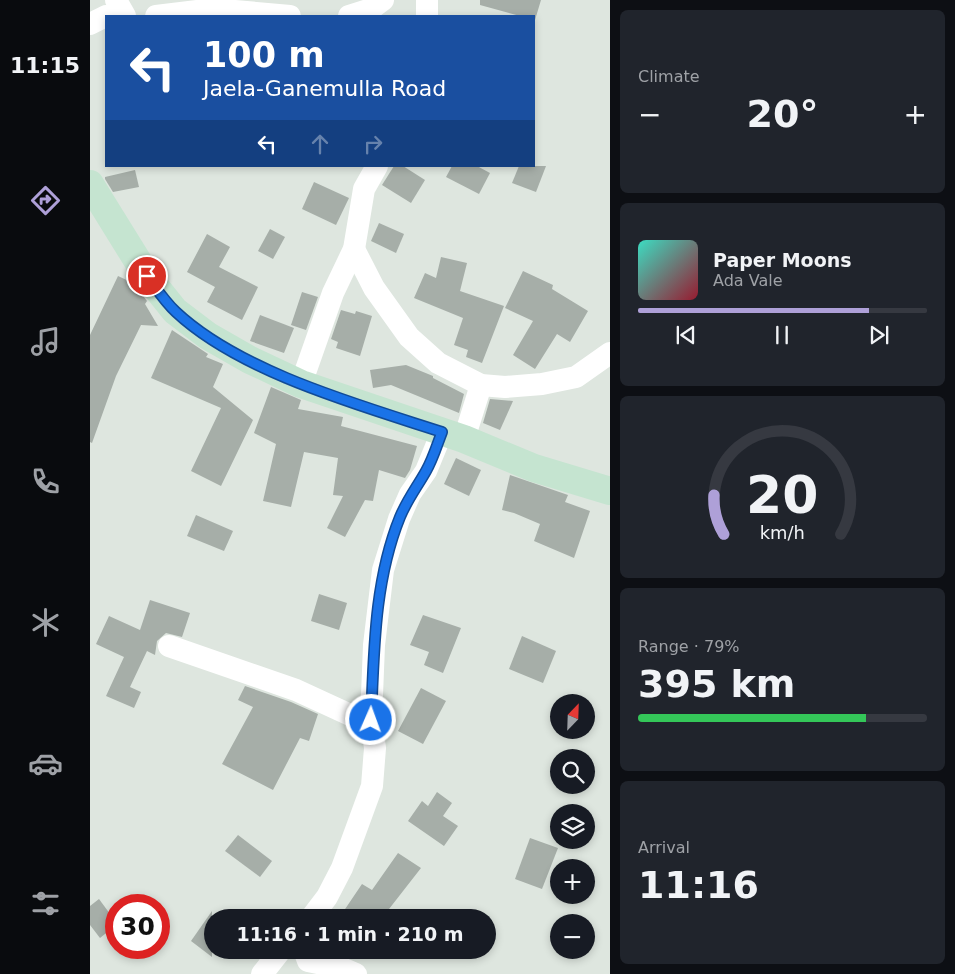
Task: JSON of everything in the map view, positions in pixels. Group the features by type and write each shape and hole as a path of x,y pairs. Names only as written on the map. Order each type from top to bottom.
{"main road":[{"path":"90,184 147,276 175,311 216,341 250,360 301,384 453,436 534,468 610,491"}],"street":[{"path":"116,0 124,15"},
{"path":"352,15 371,9 383,0"},
{"path":"427,0 427,15"},
{"path":"164,11 213,9 259,15"},
{"path":"90,24 105,16"},
{"path":"301,384 333,293 354,248 364,190 376,167"},
{"path":"354,248 374,288 409,337 438,362 481,385 505,387 542,384 576,377 610,353"},
{"path":"318,909 327,897 342,868 372,786 375,748 372,725 374,645 383,570 399,519 410,494 453,436 481,385"},
{"path":"169,646 296,690 372,725"},
{"path":"262,974 274,959"},
{"path":"307,959 308,961 342,968 356,974"}],"building":[{"path":"480,0 541,0 535,20 535,15 516,15 480,5"},
{"path":"546,166 536,192 512,183 519,167"},
{"path":"393,167 405,167 425,180 411,203 382,185"},
{"path":"451,167 479,167 490,173 479,194 446,177"},
{"path":"135,170 139,187 113,192 105,179 105,177"},
{"path":"314,182 349,198 336,225 302,209"},
{"path":"379,223 404,234 396,253 371,241"},
{"path":"270,229 285,237 273,259 258,251"},
{"path":"207,234 230,247 219,267 258,287 242,320 207,302 215,287 187,272"},
{"path":"441,257 467,263 460,291 504,306 482,363 466,357 468,350 454,345 463,318 414,298 425,273 436,278"},
{"path":"523,271 553,285 552,289 588,311 570,342 557,334 535,369 513,355 533,321 505,308"},
{"path":"118,276 133,283 147,301 145,304 158,326 141,325 116,376 92,443 90,442 90,335"},
{"path":"302,292 318,297 306,330 291,325"},
{"path":"341,310 355,314 356,311 372,316 360,356 336,348 338,342 331,339"},
{"path":"260,315 294,328 284,353 250,341"},
{"path":"172,330 208,354 206,357 223,364 213,387 253,420 221,486 191,471 221,408 151,378"},
{"path":"406,365 433,376 433,378 464,394 459,413 391,385 373,388 370,370"},
{"path":"271,387 301,400 298,409 343,417 341,426 417,446 410,470 405,478 379,470 373,501 365,500 345,537 327,528 343,496 333,495 338,458 304,452 291,507 263,501 276,444 254,433"},
{"path":"490,399 513,401 500,430 483,423"},
{"path":"456,458 481,470 469,496 444,484"},
{"path":"510,475 568,495 565,502 590,511 574,558 534,541 540,524 502,510"},
{"path":"196,515 233,531 224,551 187,536"},
{"path":"319,594 347,603 339,630 311,621"},
{"path":"150,600 190,613 182,637 166,633 157,641 155,655 147,651 130,687 141,692 134,708 106,696 124,657 96,644 109,616 140,630"},
{"path":"423,615 461,628 443,673 424,665 429,652 410,645"},
{"path":"522,636 556,651 543,683 509,669"},
{"path":"245,686 291,702 318,714 309,741 300,738 273,790 222,764 253,707 238,700"},
{"path":"421,688 446,701 423,744 398,731"},
{"path":"437,792 452,803 443,816 458,826 444,846 408,821 422,801 428,806"},
{"path":"238,835 272,861 260,877 225,851"},
{"path":"530,838 550,845 550,849 558,849 554,859 550,859 550,868 542,889 515,879"},
{"path":"398,853 421,868 389,909 345,909 362,884 372,890"},
{"path":"99,899 105,907 105,934 100,938 90,925 90,906"},
{"path":"204,922 204,951 191,941"}],"route":[{"path":"147,276 175,311 208,336 250,360 301,384 442,432 426,470 410,494 399,519 383,570 374,645 371,720"}]}
